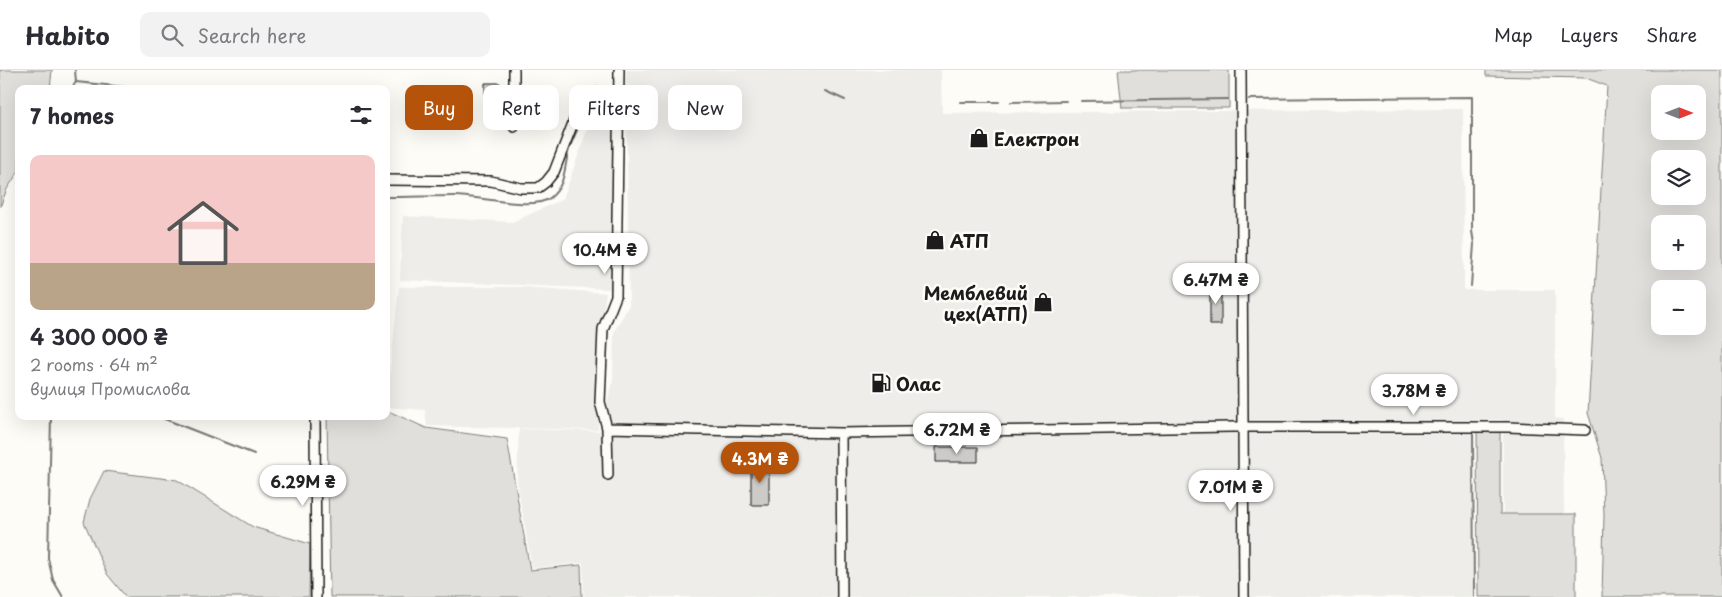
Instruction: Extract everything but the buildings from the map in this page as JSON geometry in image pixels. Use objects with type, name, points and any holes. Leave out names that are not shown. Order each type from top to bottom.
[{"type":"street","points":[[514,70],[514,85]]},
{"type":"street","points":[[619,70],[620,85]]},
{"type":"street","points":[[1241,70],[1244,597]]},
{"type":"street","points":[[390,180],[491,181],[521,188],[538,188],[554,172],[570,130]]},
{"type":"street","points":[[608,476],[607,428],[600,402],[603,329],[616,296],[619,130]]},
{"type":"street","points":[[315,420],[316,597]]},
{"type":"street","points":[[607,428],[840,433],[1119,430],[1148,427],[1508,427],[1585,430]]},
{"type":"street","points":[[840,433],[842,597]]},
{"type":"shaded area","points":[[0,70],[52,70],[50,85],[15,85],[15,177],[7,189],[0,207]]},
{"type":"shaded area","points":[[626,70],[941,70],[942,113],[1463,109],[1464,290],[1555,290],[1555,418],[1563,419],[1564,514],[1503,514],[1503,420],[1472,420],[1473,597],[584,597],[583,563],[532,568],[517,481],[519,429],[599,431],[613,380],[614,332],[629,305],[627,130],[658,130],[658,85],[626,85]]},
{"type":"shaded area","points":[[1118,70],[1229,70],[1229,108],[1122,108]]},
{"type":"shaded area","points":[[1486,70],[1722,70],[1722,597],[1602,597],[1604,515],[1602,458],[1588,413],[1607,86],[1586,78],[1486,76]]},
{"type":"shaded area","points":[[587,130],[614,130],[611,289],[400,280],[403,216],[513,222],[563,199]]},
{"type":"shaded area","points":[[399,287],[524,287],[606,293],[599,334],[598,430],[427,426],[425,410],[390,407],[390,370]]},
{"type":"shaded area","points":[[390,412],[426,428],[507,439],[530,570],[581,565],[582,597],[330,597],[327,420],[390,420]]},
{"type":"shaded area","points":[[1477,422],[1500,422],[1500,514],[1576,514],[1576,597],[1478,597]]},
{"type":"shaded area","points":[[104,471],[177,480],[253,527],[310,544],[309,597],[126,597],[107,574],[84,522],[90,499]]},
{"type":"waterway","points":[[74,85],[76,82],[75,70]]},
{"type":"waterway","points":[[76,82],[106,85]]},
{"type":"waterway","points":[[825,91],[845,100]]},
{"type":"waterway","points":[[1249,99],[1472,97],[1472,231],[1474,244],[1471,286]]},
{"type":"waterway","points":[[1081,101],[1228,99]]},
{"type":"waterway","points":[[1011,102],[1066,101]]},
{"type":"waterway","points":[[961,102],[999,102]]},
{"type":"waterway","points":[[390,197],[455,196],[518,203],[542,202],[550,198],[559,188],[565,172],[569,149],[577,130]]},
{"type":"waterway","points":[[51,420],[48,558],[53,580],[63,597]]},
{"type":"waterway","points":[[167,420],[254,454]]},
{"type":"waterway","points":[[1473,430],[1474,597]]},
{"type":"place","name":"Електрон","points":[[979,138]]},
{"type":"place","name":"АТП","points":[[935,240]]},
{"type":"place","name":"Мемблевий цех(АТП)","points":[[1043,302]]},
{"type":"place","name":"Олас","points":[[881,383]]}]
